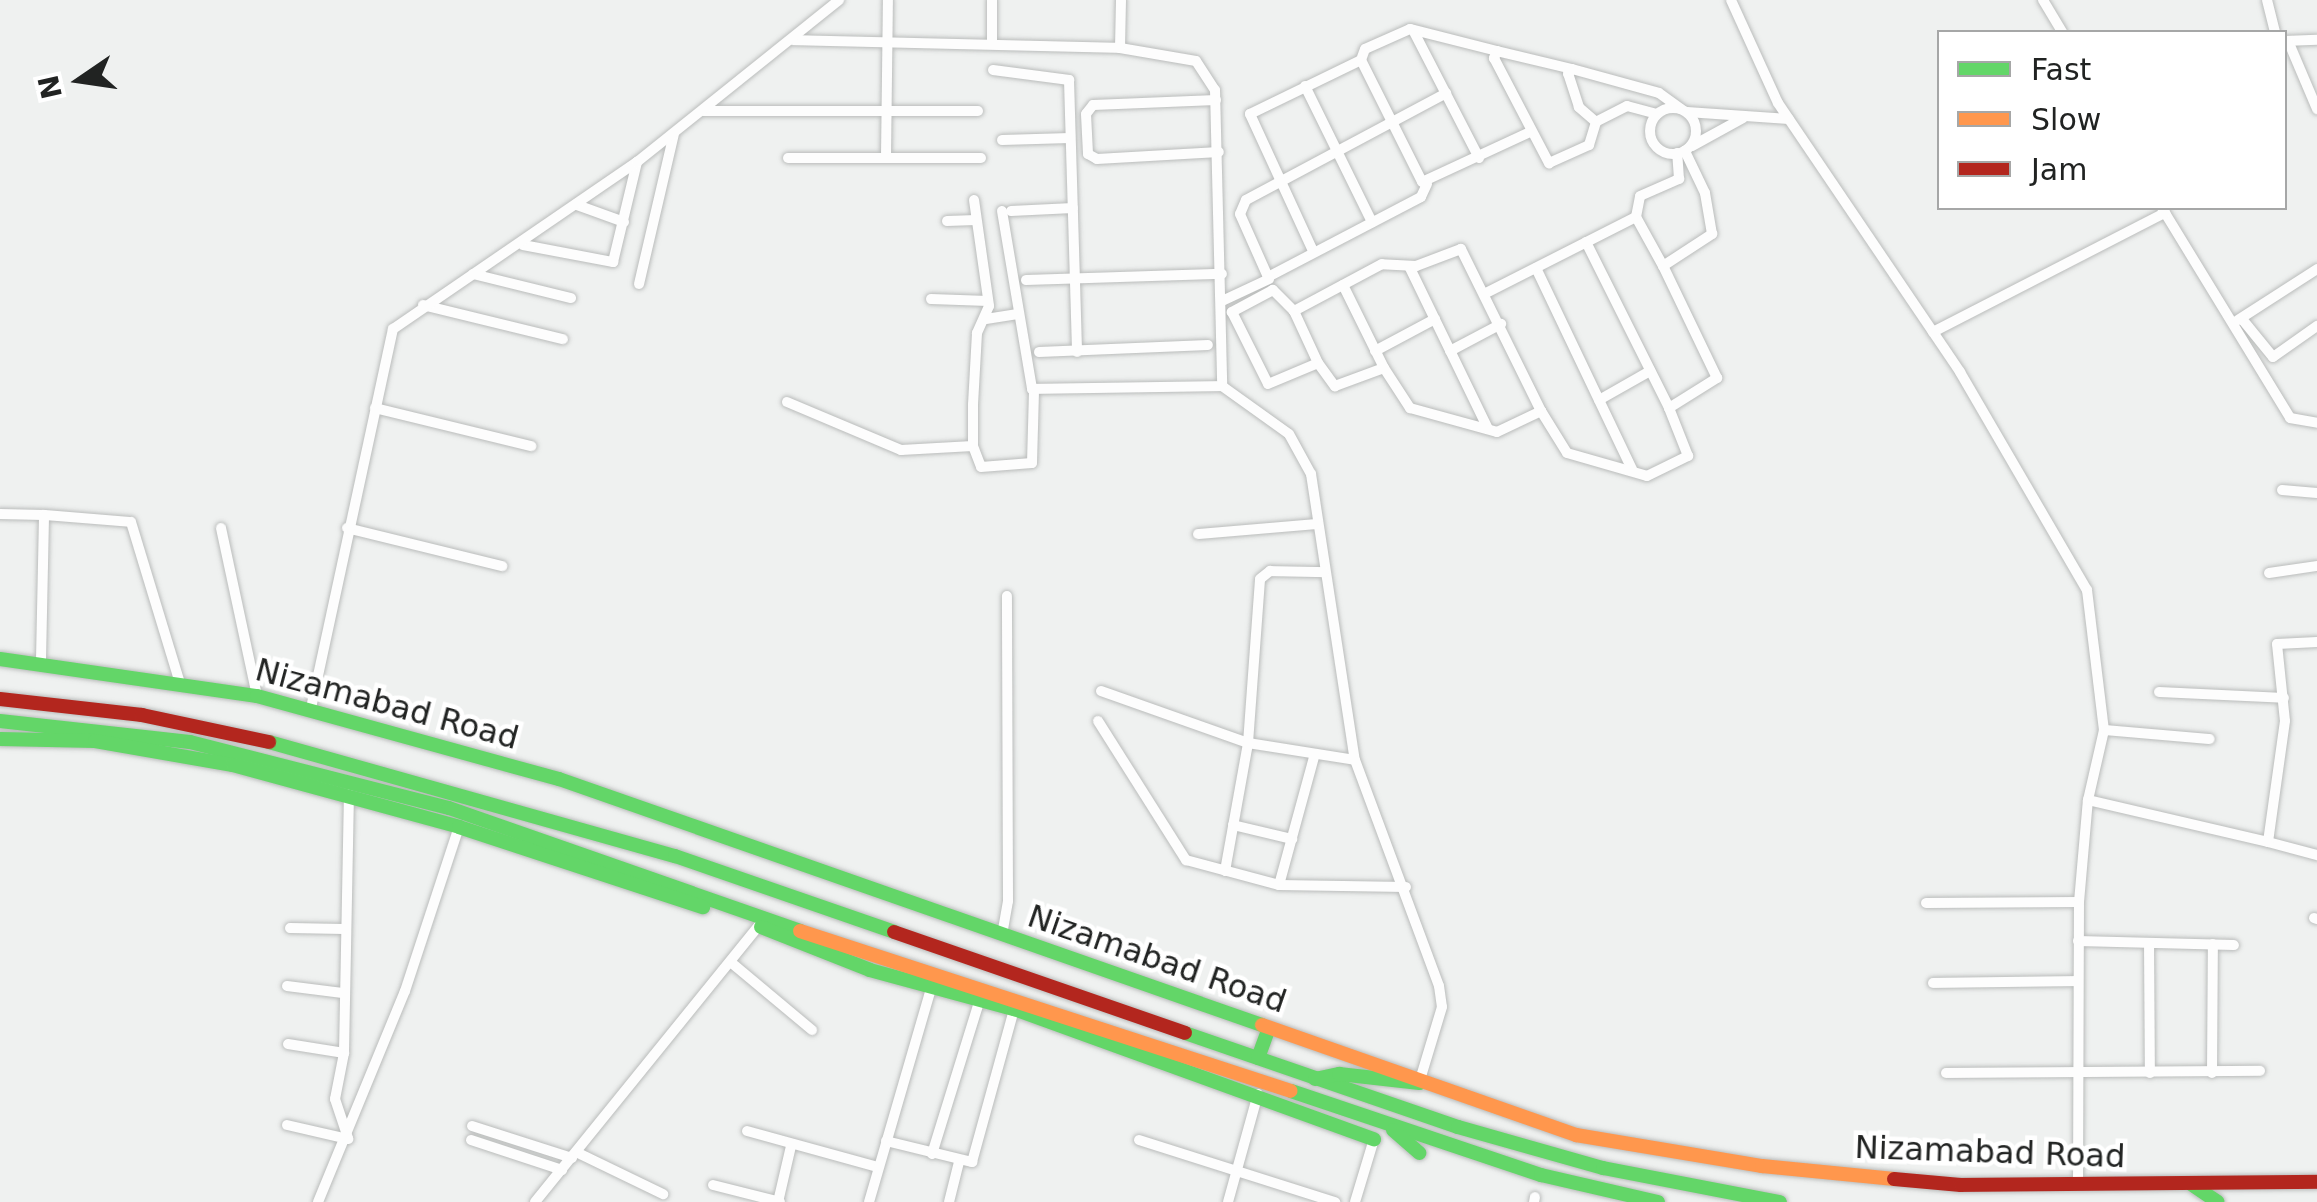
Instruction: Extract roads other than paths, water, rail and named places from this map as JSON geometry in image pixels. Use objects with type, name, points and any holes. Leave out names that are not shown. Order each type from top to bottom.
[{"type":"main road","name":"Nizamabad Road","points":[[0,658],[41,660],[179,680],[257,696],[312,708],[559,779],[1576,1135],[1690,1156],[1961,1186],[2317,1182]]},
{"type":"main road","name":"Nizamabad Road","points":[[0,699],[142,716],[288,744],[675,856],[1315,1078],[1603,1168],[1780,1202]]},
{"type":"main road","points":[[0,721],[235,759],[1264,1079],[1388,1125],[1541,1174],[1658,1202]]},
{"type":"main road","points":[[0,739],[95,740],[283,763],[449,808],[931,990],[1014,1009],[1374,1139]]},
{"type":"main road","points":[[283,763],[288,744]]},
{"type":"main road","points":[[1258,1058],[1269,1028]]},
{"type":"main road","points":[[1315,1078],[1340,1074],[1419,1083]]},
{"type":"main road","points":[[1388,1125],[1418,1154]]},
{"type":"main road","points":[[2190,1184],[2218,1202]]},
{"type":"street","points":[[312,708],[392,329],[423,305],[523,245],[637,162],[839,0]]},
{"type":"street","points":[[886,157],[888,0]]},
{"type":"street","points":[[992,0],[992,40]]},
{"type":"street","points":[[1120,48],[1121,0]]},
{"type":"street","points":[[1730,0],[1789,119],[1932,332],[2087,590],[2104,730],[2088,800],[2079,902],[2075,1072],[2078,1185]]},
{"type":"street","points":[[2043,0],[2061,30]]},
{"type":"street","points":[[2267,0],[2274,30]]},
{"type":"street","points":[[1414,30],[1479,158]]},
{"type":"street","points":[[1314,251],[1250,114],[1360,60],[1364,50],[1414,30],[1660,93],[1684,111],[1696,132],[1684,150],[1679,179],[1640,196],[1636,217],[1717,378],[1669,408]]},
{"type":"street","points":[[792,40],[992,40],[1120,48],[1196,62],[1210,76],[1216,100],[1227,255],[1222,274],[1222,386]]},
{"type":"street","points":[[2317,40],[2287,42],[2317,108]]},
{"type":"street","points":[[1497,51],[1494,60],[1544,160],[1554,163],[1589,145],[1596,122],[1626,106],[1657,114],[1716,110],[1744,118],[1789,119]]},
{"type":"street","points":[[1360,60],[1427,184]]},
{"type":"street","points":[[1572,69],[1568,77],[1580,107],[1596,122]]},
{"type":"street","points":[[993,70],[1067,77],[1077,352]]},
{"type":"street","points":[[1305,86],[1372,222]]},
{"type":"street","points":[[1384,368],[1334,386],[1294,311],[1273,290],[1240,214],[1246,200],[1446,93]]},
{"type":"street","points":[[1216,100],[1093,105],[1086,114],[1088,154],[1097,159],[1219,152]]},
{"type":"street","points":[[702,111],[978,111]]},
{"type":"street","points":[[1657,114],[1652,140],[1662,152],[1684,150],[1744,118]]},
{"type":"street","points":[[638,284],[674,132]]},
{"type":"street","points":[[1222,301],[1421,198],[1427,184],[1530,132]]},
{"type":"street","points":[[1002,140],[1070,138]]},
{"type":"street","points":[[1663,266],[1712,234],[1705,193],[1684,150]]},
{"type":"street","points":[[788,158],[980,158]]},
{"type":"street","points":[[523,245],[608,263],[618,257],[637,162]]},
{"type":"street","points":[[974,200],[988,301],[986,319],[978,332],[973,446],[986,468],[1032,462],[1034,390]]},
{"type":"street","points":[[577,206],[624,222]]},
{"type":"street","points":[[1073,208],[1006,211],[1026,382],[1034,390],[1222,386],[1299,446],[1311,474],[1355,760],[1406,888],[1442,1007],[1419,1083]]},
{"type":"street","points":[[1932,332],[2164,210],[2238,321],[2290,418],[2317,422]]},
{"type":"street","points":[[1486,292],[1636,217]]},
{"type":"street","points":[[947,221],[976,220]]},
{"type":"street","points":[[1294,311],[1382,264],[1409,266],[1462,249],[1561,450],[1647,476],[1688,456],[1669,408],[1586,242]]},
{"type":"street","points":[[1409,266],[1488,430]]},
{"type":"street","points":[[1536,268],[1632,470]]},
{"type":"street","points":[[2238,321],[2317,269]]},
{"type":"street","points":[[472,274],[571,298]]},
{"type":"street","points":[[1026,280],[1222,274]]},
{"type":"street","points":[[1343,285],[1384,368],[1410,408],[1504,432],[1541,411]]},
{"type":"street","points":[[1273,290],[1232,312],[1262,380],[1275,383],[1318,362]]},
{"type":"street","points":[[931,298],[988,301]]},
{"type":"street","points":[[423,305],[563,339]]},
{"type":"street","points":[[986,319],[1018,314]]},
{"type":"street","points":[[1375,350],[1435,319]]},
{"type":"street","points":[[2238,321],[2273,357],[2317,326]]},
{"type":"street","points":[[1450,351],[1501,324]]},
{"type":"street","points":[[1039,352],[1208,345]]},
{"type":"street","points":[[1599,400],[1650,371]]},
{"type":"street","points":[[787,402],[901,450],[973,446]]},
{"type":"street","points":[[375,408],[531,446]]},
{"type":"street","points":[[2282,490],[2317,493]]},
{"type":"street","points":[[0,514],[131,522],[179,680]]},
{"type":"street","points":[[41,660],[44,515]]},
{"type":"street","points":[[1198,534],[1318,524]]},
{"type":"street","points":[[222,528],[257,696]]},
{"type":"street","points":[[347,528],[502,566]]},
{"type":"street","points":[[2269,573],[2317,566]]},
{"type":"street","points":[[1225,871],[1248,742],[1260,578],[1270,572],[1324,572]]},
{"type":"street","points":[[1002,935],[1008,902],[1007,596]]},
{"type":"street","points":[[2268,842],[2284,698],[2278,644],[2317,642]]},
{"type":"street","points":[[1101,690],[1248,742],[1314,757],[1355,760]]},
{"type":"street","points":[[2159,692],[2284,698]]},
{"type":"street","points":[[1098,721],[1186,860],[1279,886],[1406,888]]},
{"type":"street","points":[[2104,730],[2210,739]]},
{"type":"street","points":[[1279,886],[1314,757]]},
{"type":"street","points":[[348,1140],[336,1099],[344,1052],[350,794]]},
{"type":"street","points":[[2088,800],[2317,854]]},
{"type":"street","points":[[1233,824],[1292,839]]},
{"type":"street","points":[[318,1202],[348,1140],[459,827]]},
{"type":"street","points":[[1926,903],[2079,902]]},
{"type":"street","points":[[536,1202],[734,964],[762,923]]},
{"type":"street","points":[[290,928],[344,929]]},
{"type":"street","points":[[2078,941],[2234,946]]},
{"type":"street","points":[[2149,943],[2150,1073]]},
{"type":"street","points":[[2212,1074],[2213,944]]},
{"type":"street","points":[[734,964],[812,1030]]},
{"type":"street","points":[[1934,983],[2076,981]]},
{"type":"street","points":[[287,986],[343,994]]},
{"type":"street","points":[[869,1202],[931,990]]},
{"type":"street","points":[[932,1154],[980,999]]},
{"type":"street","points":[[886,1141],[959,1162],[974,1159],[1014,1009]]},
{"type":"street","points":[[288,1044],[344,1052]]},
{"type":"street","points":[[1946,1073],[2260,1072]]},
{"type":"street","points":[[1228,1202],[1264,1079]]},
{"type":"street","points":[[287,1126],[348,1140]]},
{"type":"street","points":[[472,1126],[574,1155],[664,1194]]},
{"type":"street","points":[[746,1131],[878,1167]]},
{"type":"street","points":[[1356,1202],[1374,1139]]},
{"type":"street","points":[[472,1140],[562,1170]]},
{"type":"street","points":[[1139,1140],[1335,1202]]},
{"type":"street","points":[[714,1185],[779,1202],[791,1146]]},
{"type":"street","points":[[949,1202],[959,1162]]}]
